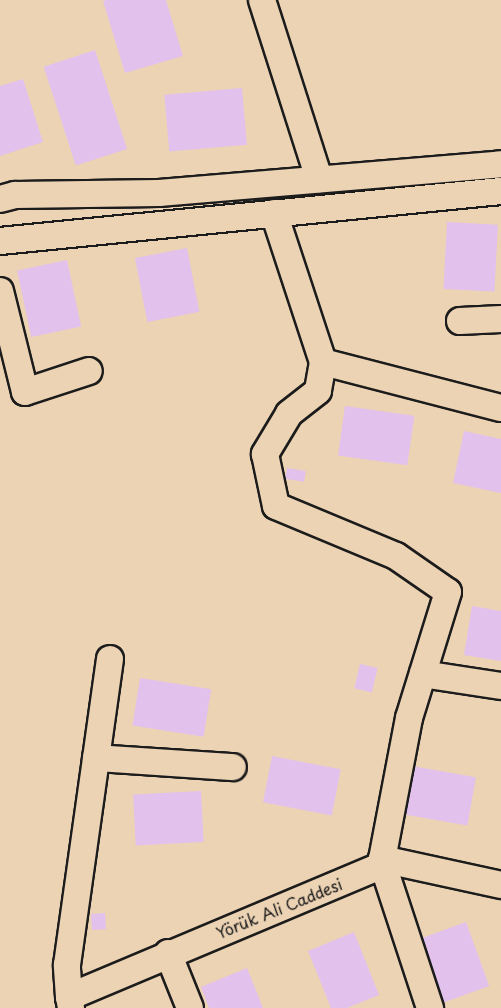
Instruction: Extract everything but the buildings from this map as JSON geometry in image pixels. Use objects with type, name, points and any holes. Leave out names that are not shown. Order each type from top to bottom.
[{"type":"street","points":[[262,0],[320,179]]},
{"type":"street","points":[[0,199],[15,195],[159,193],[501,164]]},
{"type":"street","points":[[0,241],[501,191]]},
{"type":"street","points":[[274,213],[323,362],[318,391],[289,414],[265,454],[276,506],[396,556],[448,592],[409,718],[383,862],[430,1008]]},
{"type":"street","points":[[0,291],[7,347],[25,392],[89,371]]},
{"type":"street","points":[[460,321],[501,319]]},
{"type":"street","points":[[323,362],[501,408]]},
{"type":"street","points":[[70,1002],[67,965],[110,659]]},
{"type":"street","points":[[423,674],[501,686]]},
{"type":"street","points":[[96,758],[233,767]]},
{"type":"street","points":[[383,862],[501,885]]},
{"type":"street","name":"Yörük Ali Caddesi","points":[[70,1002],[168,953],[383,862]]},
{"type":"street","points":[[168,953],[190,1008]]}]
